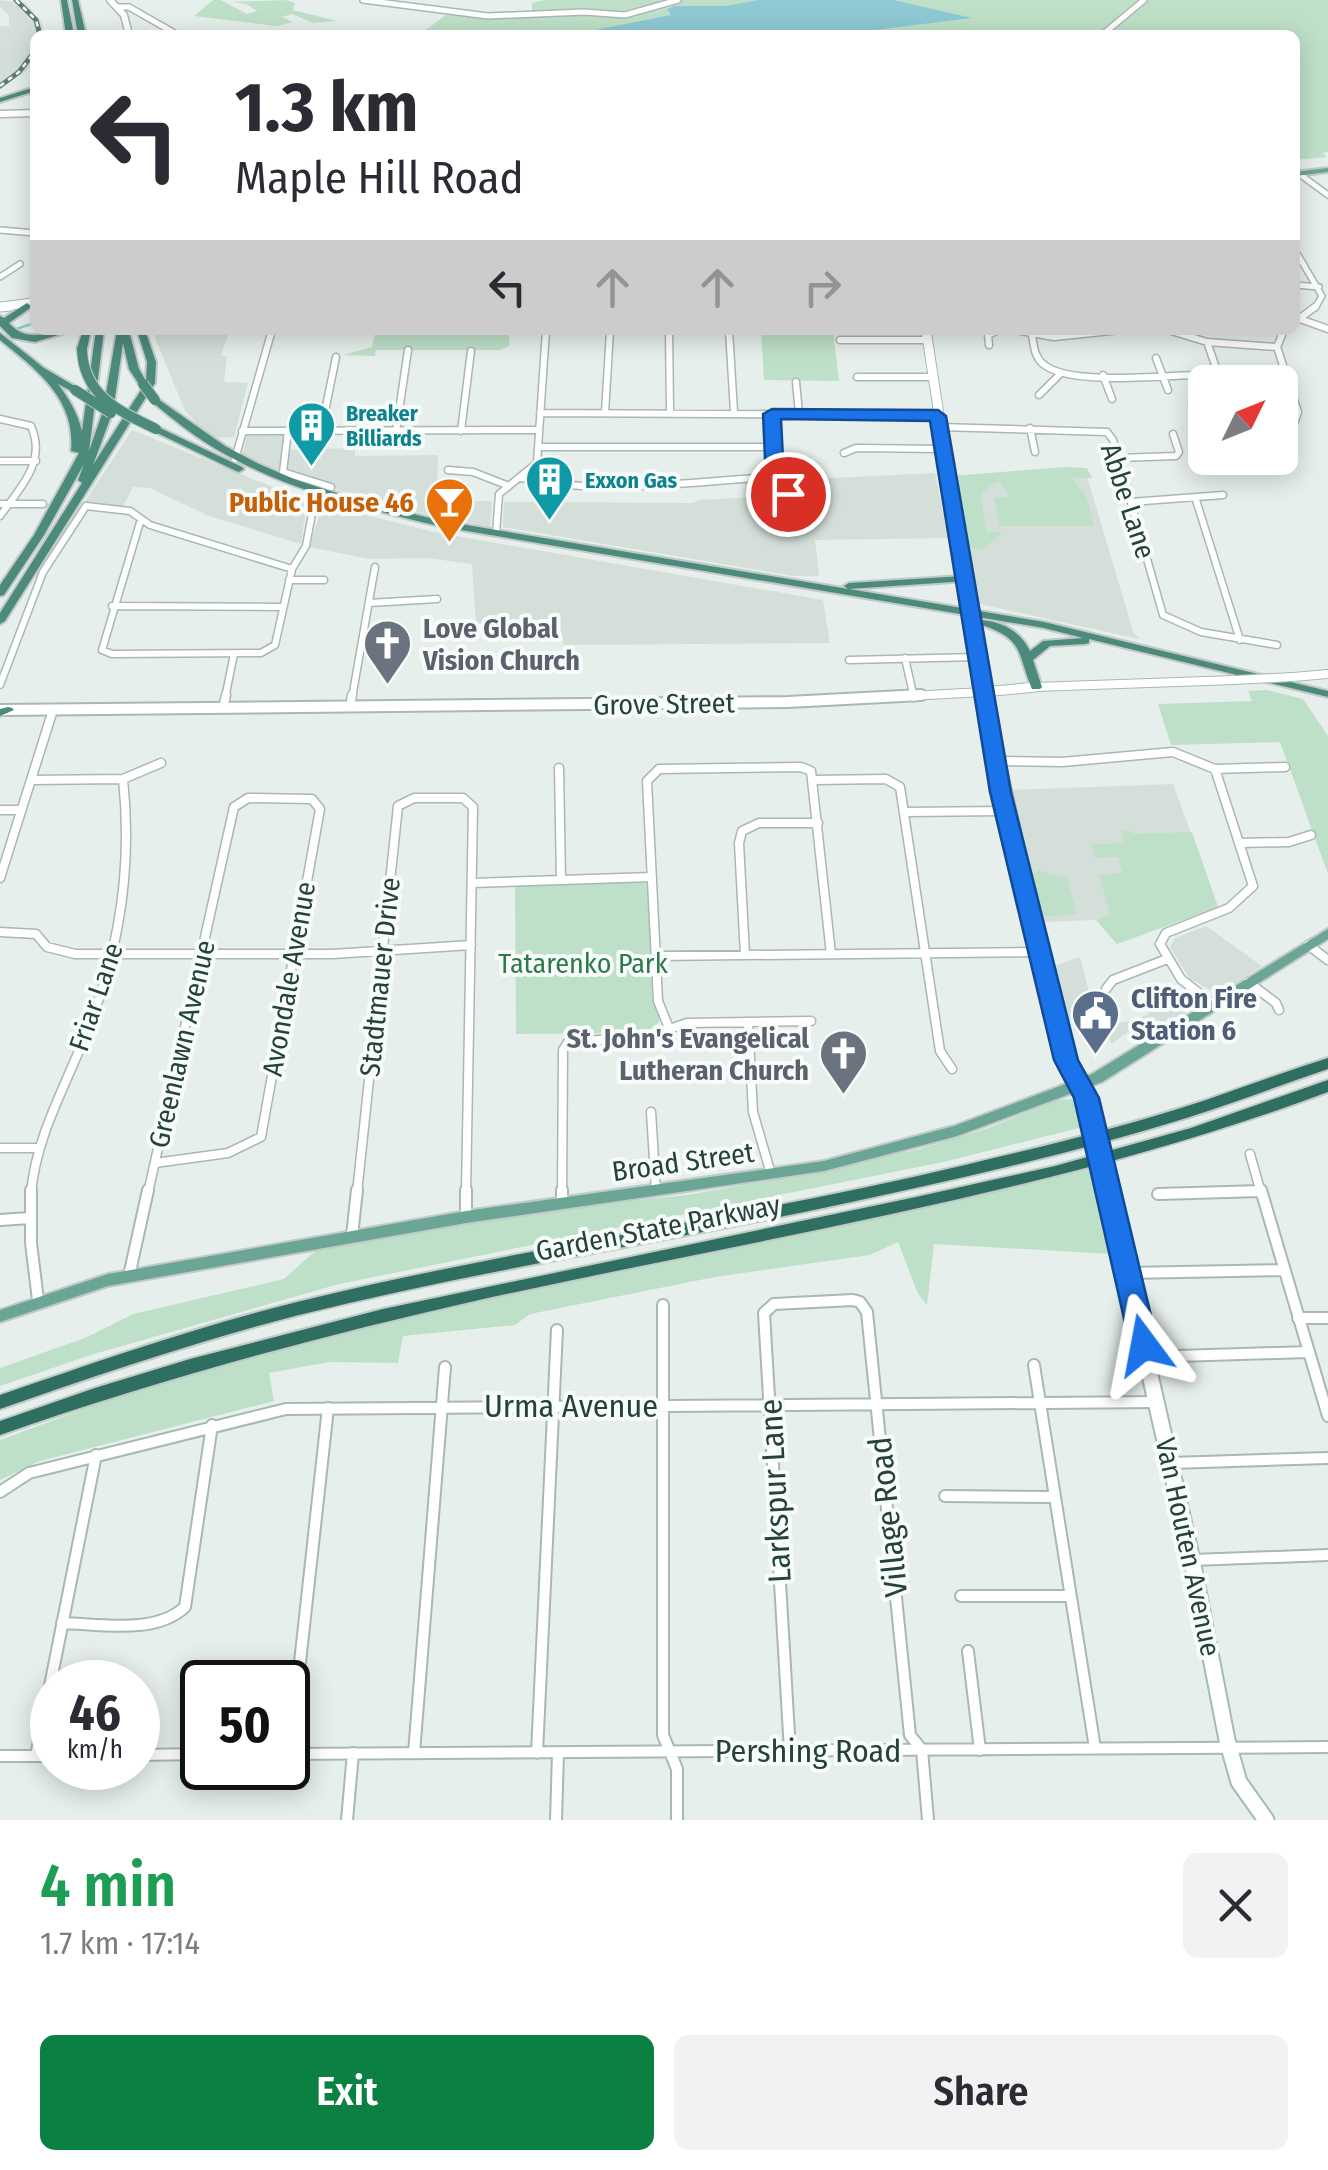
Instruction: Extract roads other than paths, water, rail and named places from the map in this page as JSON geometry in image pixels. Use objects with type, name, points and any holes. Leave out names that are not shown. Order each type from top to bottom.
[{"type":"highway","points":[[56,0],[68,14]]},
{"type":"highway","points":[[64,0],[70,30]]},
{"type":"highway","points":[[75,0],[81,30]]},
{"type":"highway","points":[[0,107],[30,92]]},
{"type":"highway","points":[[0,107],[16,98],[30,98]]},
{"type":"highway","points":[[30,305],[1,321],[14,336],[35,340],[54,335]]},
{"type":"highway","points":[[86,335],[82,349],[83,372],[98,394],[153,430]]},
{"type":"highway","points":[[0,592],[83,457],[99,335]]},
{"type":"highway","points":[[76,496],[108,410],[123,335]]},
{"type":"highway","points":[[125,335],[134,369],[155,400],[234,459],[372,507],[496,533],[934,605],[1114,640],[1328,697]]},
{"type":"highway","points":[[0,621],[150,384],[154,371],[143,335]]},
{"type":"highway","points":[[0,336],[75,390],[153,430],[316,498],[466,534],[1094,641],[1328,697]]},
{"type":"highway","points":[[38,367],[78,427],[78,442],[59,492],[60,500]]},
{"type":"highway","points":[[934,605],[910,598],[906,589],[912,584],[943,579]]},
{"type":"highway","points":[[816,585],[963,580]]},
{"type":"highway","points":[[974,623],[1014,633],[1029,658],[1036,687]]},
{"type":"highway","points":[[1029,658],[1047,642],[1094,641]]},
{"type":"highway","name":"Garden State Parkway","points":[[0,1402],[202,1335],[336,1299],[1030,1156],[1194,1110],[1328,1063]]},
{"type":"highway","name":"Garden State Parkway","points":[[0,1428],[152,1376],[274,1340],[449,1299],[1053,1174],[1233,1122],[1328,1086]]},
{"type":"main road","points":[[1300,174],[1328,170]]},
{"type":"main road","points":[[0,309],[30,304]]},
{"type":"main road","name":"Van Houten Avenue","points":[[927,335],[963,580],[974,623],[1005,811],[1066,1060],[1090,1112],[1171,1463],[1229,1747],[1239,1782],[1266,1820]]},
{"type":"main road","name":"Grove Street","points":[[983,692],[1036,687]]},
{"type":"main road","name":"Broad Street","points":[[0,1316],[38,1300],[129,1276],[466,1216],[656,1192],[836,1163],[957,1131],[1080,1086],[1328,933]]},
{"type":"street","points":[[110,0],[118,7],[129,30]]},
{"type":"street","points":[[363,0],[448,14],[502,16],[584,12],[624,15],[678,0]]},
{"type":"street","points":[[1108,30],[1144,0]]},
{"type":"street","points":[[118,7],[130,7],[169,30]]},
{"type":"street","points":[[0,107],[12,114],[30,113]]},
{"type":"street","points":[[1300,176],[1328,194]]},
{"type":"street","points":[[0,230],[30,233]]},
{"type":"street","points":[[1300,258],[1322,296],[1319,304],[1300,318]]},
{"type":"street","points":[[0,277],[20,264]]},
{"type":"street","points":[[1300,286],[1319,288]]},
{"type":"street","points":[[1300,321],[1328,328]]},
{"type":"street","points":[[234,459],[271,335]]},
{"type":"street","points":[[496,533],[498,494],[535,466],[546,335]]},
{"type":"street","points":[[605,413],[610,335]]},
{"type":"street","points":[[668,335],[670,412]]},
{"type":"street","points":[[730,335],[734,412]]},
{"type":"street","points":[[888,335],[889,340]]},
{"type":"street","points":[[840,340],[927,335]]},
{"type":"street","points":[[988,335],[989,345]]},
{"type":"street","points":[[1092,335],[1032,335],[1036,356],[1062,373],[1188,374]]},
{"type":"street","points":[[1184,335],[1207,342],[1277,347]]},
{"type":"street","points":[[1282,335],[1277,347],[1283,365]]},
{"type":"street","points":[[1207,342],[1215,365]]},
{"type":"street","points":[[396,431],[408,350]]},
{"type":"street","points":[[461,431],[471,351]]},
{"type":"street","points":[[321,431],[336,357]]},
{"type":"street","points":[[1156,358],[1168,390]]},
{"type":"street","points":[[1040,395],[1062,373]]},
{"type":"street","points":[[1103,375],[1112,400]]},
{"type":"street","points":[[857,377],[931,377]]},
{"type":"street","points":[[796,382],[799,414]]},
{"type":"street","points":[[540,414],[938,416]]},
{"type":"street","points":[[772,414],[776,483],[788,494]]},
{"type":"street","points":[[0,419],[16,420],[34,429],[39,443],[36,460],[4,504],[0,516]]},
{"type":"street","name":"Abbe Lane","points":[[940,427],[1102,430],[1111,434],[1163,616],[1172,622],[1240,640],[1277,645]]},
{"type":"street","points":[[1030,428],[1034,452]]},
{"type":"street","points":[[242,432],[539,430]]},
{"type":"street","points":[[288,432],[283,472],[331,487]]},
{"type":"street","points":[[1118,458],[1176,456],[1180,452],[1173,434]]},
{"type":"street","points":[[538,447],[773,446]]},
{"type":"street","points":[[844,453],[856,448],[943,448]]},
{"type":"street","points":[[0,461],[36,460]]},
{"type":"street","points":[[448,470],[473,472],[509,486]]},
{"type":"street","points":[[521,478],[544,483],[620,484],[775,477]]},
{"type":"street","points":[[1131,502],[1223,495]]},
{"type":"street","points":[[141,519],[100,648],[108,653],[266,653],[276,639],[292,569],[306,546],[316,498]]},
{"type":"street","points":[[1196,500],[1240,640]]},
{"type":"street","points":[[4,504],[43,504]]},
{"type":"street","points":[[0,685],[42,572],[86,506],[126,510],[141,519],[292,569]]},
{"type":"street","points":[[350,707],[375,566]]},
{"type":"street","points":[[289,580],[324,580]]},
{"type":"street","points":[[368,602],[437,599]]},
{"type":"street","points":[[112,606],[283,607]]},
{"type":"street","points":[[222,708],[234,654]]},
{"type":"street","points":[[905,658],[914,698]]},
{"type":"street","points":[[849,660],[977,658]]},
{"type":"street","name":"Grove Street","points":[[1036,687],[1328,674]]},
{"type":"street","name":"Grove Street","points":[[3,711],[914,698],[983,692]]},
{"type":"street","points":[[0,878],[53,710]]},
{"type":"street","points":[[994,761],[1062,762],[1106,755],[1173,752],[1215,769],[1285,767]]},
{"type":"street","points":[[31,780],[123,780],[161,763]]},
{"type":"street","points":[[669,1028],[658,1002],[647,781],[654,772],[801,767],[810,770],[831,954]]},
{"type":"street","points":[[559,768],[561,880]]},
{"type":"street","points":[[1214,1004],[1181,979],[1160,944],[1163,936],[1229,908],[1253,886],[1215,769]]},
{"type":"street","name":"Friar Lane","points":[[38,1300],[30,1218],[39,1148],[54,1102],[84,1041],[114,954],[129,855],[130,824],[123,780]]},
{"type":"street","points":[[814,780],[894,780],[900,787],[940,1051],[952,1069]]},
{"type":"street","name":"Avondale Avenue","points":[[155,1164],[242,1150],[260,1141],[320,805],[309,798],[254,798],[236,804],[233,812]]},
{"type":"street","name":"Stadtmauer Drive","points":[[352,1236],[398,806],[414,798],[463,798],[472,804],[472,883]]},
{"type":"street","points":[[0,810],[21,810]]},
{"type":"street","points":[[905,812],[1005,811]]},
{"type":"street","name":"Greenlawn Avenue","points":[[129,1276],[233,812]]},
{"type":"street","points":[[745,955],[739,843],[742,831],[758,823],[818,823]]},
{"type":"street","points":[[1240,843],[1289,842],[1311,835]]},
{"type":"street","points":[[466,1216],[472,883],[652,877]]},
{"type":"street","points":[[0,932],[36,934],[47,948],[62,953],[294,954],[471,945]]},
{"type":"street","points":[[1308,945],[1328,960]]},
{"type":"street","points":[[656,956],[1039,952]]},
{"type":"street","points":[[1106,989],[1113,980],[1167,959]]},
{"type":"street","points":[[1248,982],[1280,1010]]},
{"type":"street","points":[[562,1204],[564,1059],[565,1046],[572,1040],[646,1037],[687,1023],[812,1020]]},
{"type":"street","points":[[748,1022],[753,1112],[771,1174]]},
{"type":"street","points":[[651,1112],[656,1126],[652,1169],[656,1192]]},
{"type":"street","points":[[0,1148],[39,1148]]},
{"type":"street","points":[[1250,1154],[1328,1416]]},
{"type":"street","points":[[1158,1194],[1261,1191]]},
{"type":"street","points":[[0,1220],[30,1218]]},
{"type":"street","points":[[1128,1274],[1284,1270]]},
{"type":"street","name":"Village Road","points":[[842,1301],[860,1302],[868,1312],[910,1735],[922,1750],[928,1820]]},
{"type":"street","name":"Larkspur Lane","points":[[790,1751],[765,1310],[774,1304],[842,1301]]},
{"type":"street","points":[[663,1305],[663,1735],[677,1769],[677,1820]]},
{"type":"street","points":[[1298,1318],[1328,1318]]},
{"type":"street","points":[[538,1753],[557,1330]]},
{"type":"street","points":[[1147,1358],[1308,1352]]},
{"type":"street","points":[[1034,1365],[1095,1748]]},
{"type":"street","points":[[414,1753],[445,1366]]},
{"type":"street","name":"Urma Avenue","points":[[0,1492],[19,1476],[266,1411],[1157,1402]]},
{"type":"street","points":[[300,1660],[328,1408]]},
{"type":"street","points":[[62,1623],[163,1622],[180,1614],[212,1425]]},
{"type":"street","points":[[55,1660],[96,1456]]},
{"type":"street","points":[[1171,1463],[1328,1458]]},
{"type":"street","points":[[945,1496],[1054,1496]]},
{"type":"street","points":[[1192,1560],[1328,1555]]},
{"type":"street","points":[[961,1596],[1070,1596]]},
{"type":"street","points":[[968,1651],[980,1750]]},
{"type":"street","name":"Pershing Road","points":[[310,1754],[1328,1747]]},
{"type":"street","points":[[556,1820],[558,1753]]},
{"type":"street","points":[[347,1820],[353,1754]]},
{"type":"street","points":[[0,1756],[30,1756]]},
{"type":"water","points":[[759,0],[893,0],[972,18],[874,30],[595,30],[671,15],[667,9],[674,6],[726,6]]},
{"type":"waterway","points":[[16,329],[30,325]]},
{"type":"railway","points":[[16,0],[36,20],[39,30]]},
{"type":"railway","points":[[0,86],[30,58]]},
{"type":"place","name":"Breaker Billiards","points":[[311,468]]},
{"type":"place","name":"Exxon Gas","points":[[550,522]]},
{"type":"place","name":"Public House 46","points":[[449,544]]},
{"type":"place","name":"Love Global Vision Church","points":[[388,686]]},
{"type":"place","name":"Clifton Fire Station 6","points":[[1096,1056]]},
{"type":"place","name":"St. John's Evangelical Lutheran Church","points":[[844,1096]]},
{"type":"park label","name":"Tatarenko Park","points":[[583,963]]}]
